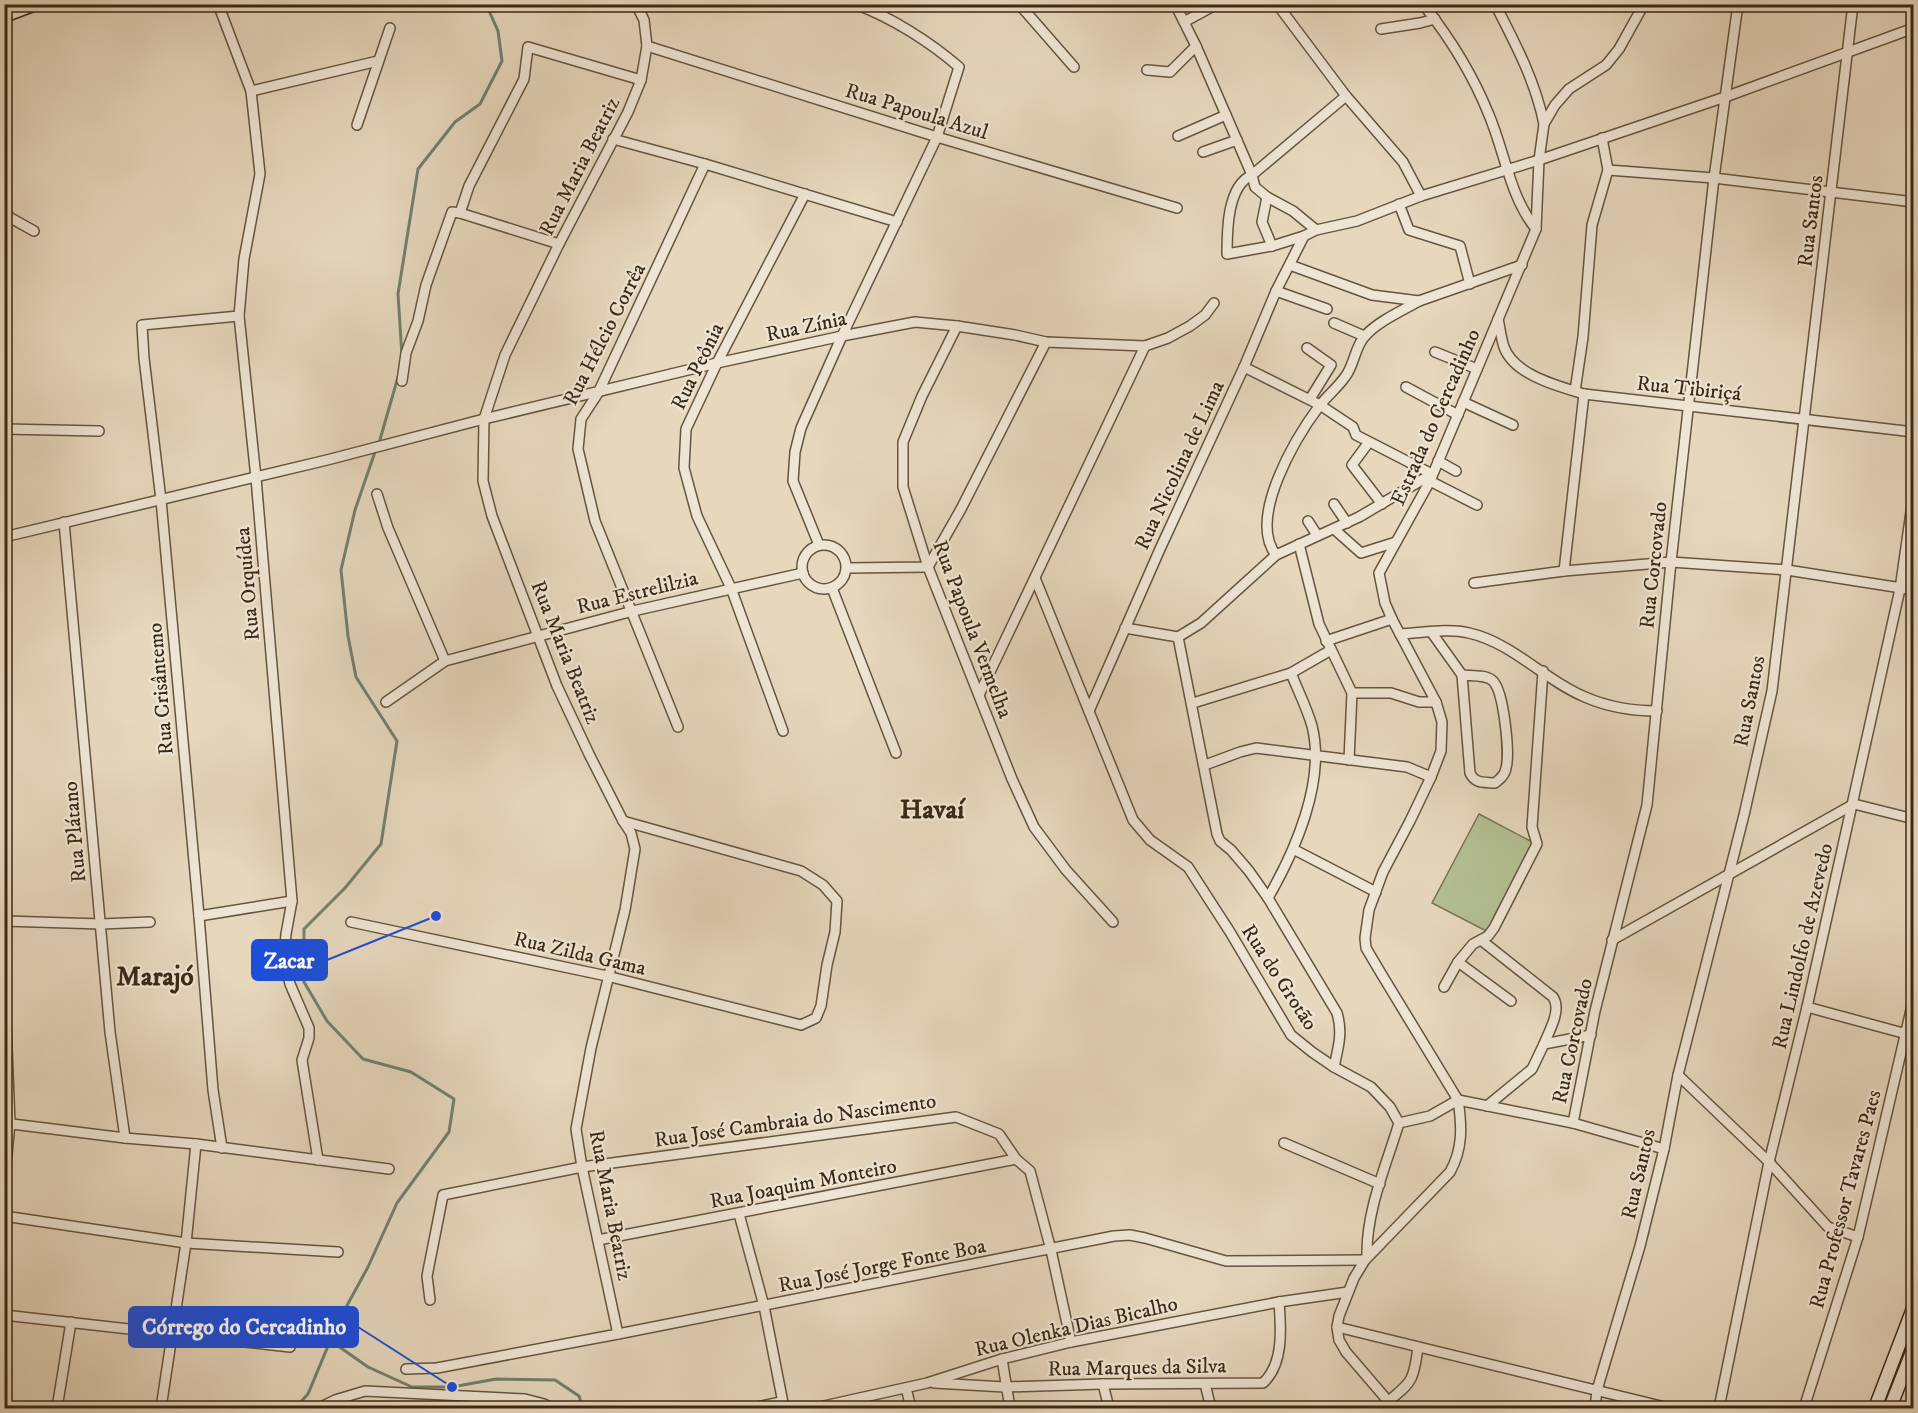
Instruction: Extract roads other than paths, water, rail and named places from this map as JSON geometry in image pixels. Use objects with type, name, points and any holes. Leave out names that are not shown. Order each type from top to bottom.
[{"type":"main road","points":[[4,16],[36,4]]},
{"type":"main road","points":[[1875,1408],[1914,1306]]},
{"type":"main road","points":[[1890,1408],[1914,1347]]},
{"type":"street","name":"Rua Orquídea","points":[[218,4],[250,91],[260,174],[244,259],[239,316],[256,478],[292,901],[285,934],[284,958],[290,984],[309,1028],[309,1038],[302,1060],[318,1161]]},
{"type":"street","name":"Rua Maria Beatriz","points":[[618,1334],[576,1129],[591,1048],[625,910],[635,849],[631,833],[557,686],[492,516],[483,481],[484,419],[505,355],[559,244],[628,112],[640,80],[647,46],[644,20],[636,4]]},
{"type":"street","points":[[819,545],[793,481],[795,452],[801,428],[842,336],[938,137],[959,67],[938,49],[870,10],[855,4]]},
{"type":"street","points":[[1019,4],[1074,67]]},
{"type":"street","points":[[1168,4],[1181,18]]},
{"type":"street","points":[[1175,4],[1237,140],[1255,188],[1293,211],[1316,231]]},
{"type":"street","points":[[1181,18],[1217,4]]},
{"type":"street","points":[[1277,4],[1346,96],[1402,162],[1421,196]]},
{"type":"street","points":[[1423,4],[1467,68],[1489,115],[1525,216],[1536,229]]},
{"type":"street","points":[[1495,4],[1526,64],[1544,124]]},
{"type":"street","name":"Estrada do Cercadinho","points":[[1337,1328],[1348,1292],[1366,1258],[1450,1172],[1458,1158],[1461,1136],[1458,1100],[1366,948],[1369,910],[1383,872],[1431,777],[1441,751],[1442,722],[1436,702],[1392,619],[1385,603],[1379,573],[1431,478],[1536,229],[1539,160],[1544,124],[1555,105],[1569,89],[1606,65],[1619,49],[1644,4]]},
{"type":"street","name":"Rua Corcovado","points":[[1573,1123],[1612,940],[1647,805],[1688,406],[1714,178],[1738,4]]},
{"type":"street","name":"Rua Santos","points":[[1595,1408],[1597,1390],[1640,1246],[1664,1149],[1678,1075],[1772,691],[1853,4]]},
{"type":"street","points":[[1381,29],[1435,19]]},
{"type":"street","points":[[357,126],[390,28]]},
{"type":"street","points":[[1346,96],[1245,179],[1234,199],[1228,218],[1227,254],[1272,246],[1316,231],[1357,221],[1421,196],[1539,160],[1725,97],[1914,28]]},
{"type":"street","name":"Rua Papoula Azul","points":[[647,46],[938,137],[1177,208]]},
{"type":"street","points":[[1147,70],[1170,72],[1196,46]]},
{"type":"street","points":[[460,213],[469,186],[524,79],[528,48],[640,80]]},
{"type":"street","points":[[250,91],[378,61]]},
{"type":"street","points":[[1178,136],[1226,115]]},
{"type":"street","points":[[1564,571],[1592,225],[1608,170],[1602,138]]},
{"type":"street","points":[[613,139],[705,164],[897,222]]},
{"type":"street","points":[[1203,152],[1237,140]]},
{"type":"street","name":"Rua Hélcio Corrêa","points":[[678,728],[595,521],[578,449],[581,419],[598,393],[705,164]]},
{"type":"street","points":[[1608,170],[1714,178],[1914,202]]},
{"type":"street","name":"Rua Peônia","points":[[783,731],[731,588],[697,516],[684,468],[686,429],[717,363],[805,194]]},
{"type":"street","points":[[1267,197],[1262,222],[1272,246]]},
{"type":"street","points":[[1398,204],[1409,230],[1460,246],[1470,284]]},
{"type":"street","points":[[4,207],[9,217],[34,231]]},
{"type":"street","points":[[402,381],[406,352],[452,212],[559,244]]},
{"type":"street","name":"Rua Nicolina de Lima","points":[[1089,711],[1276,291],[1304,236]]},
{"type":"street","points":[[1290,266],[1372,295],[1419,302]]},
{"type":"street","points":[[1276,555],[1268,542],[1266,523],[1272,492],[1289,456],[1320,405],[1346,376],[1364,336],[1392,316],[1419,302],[1522,266]]},
{"type":"street","points":[[1276,291],[1327,309]]},
{"type":"street","name":"Rua Zínia","points":[[4,537],[256,478],[484,419],[717,363],[842,336],[915,322],[957,326],[1046,342],[1144,346],[1168,338],[1190,326],[1205,315],[1214,303]]},
{"type":"street","name":"Rua Crisântemo","points":[[222,1148],[213,1090],[161,500],[142,325],[239,316]]},
{"type":"street","name":"Rua Tibiriçá","points":[[1498,319],[1504,349],[1518,365],[1534,377],[1580,393],[1914,432]]},
{"type":"street","points":[[1334,323],[1364,336]]},
{"type":"street","name":"Rua Papoula Vermelha","points":[[957,326],[922,396],[903,442],[903,487],[927,567],[1012,779],[1034,827],[1066,870],[1113,922]]},
{"type":"street","points":[[847,568],[927,567],[961,509],[1046,342]]},
{"type":"street","points":[[979,695],[1144,346]]},
{"type":"street","points":[[1307,348],[1331,365],[1310,399]]},
{"type":"street","points":[[1434,351],[1477,369]]},
{"type":"street","points":[[1244,367],[1310,399],[1353,427],[1356,435],[1477,504]]},
{"type":"street","points":[[1406,387],[1458,415]]},
{"type":"street","points":[[1463,402],[1513,425]]},
{"type":"street","points":[[4,429],[99,431]]},
{"type":"street","points":[[1370,442],[1352,465],[1382,504]]},
{"type":"street","points":[[1438,461],[1456,471]]},
{"type":"street","points":[[1125,628],[1178,637],[1201,623],[1276,555],[1347,523],[1431,478]]},
{"type":"street","name":"Rua Lindolfo de Azevedo","points":[[1719,1408],[1769,1162],[1854,804],[1900,589],[1914,490]]},
{"type":"street","points":[[377,494],[388,528],[445,661]]},
{"type":"street","points":[[1334,504],[1347,523]]},
{"type":"street","points":[[1308,521],[1317,536]]},
{"type":"street","name":"Rua Plátano","points":[[64,522],[110,1032],[125,1138]]},
{"type":"street","points":[[1334,529],[1361,553],[1396,542]]},
{"type":"street","points":[[1299,544],[1318,624],[1352,693],[1349,760]]},
{"type":"street","points":[[819,545],[832,546],[843,555],[847,568],[842,580],[832,588],[823,589],[814,587],[807,581],[803,573],[803,559],[807,553],[819,545]]},
{"type":"street","points":[[1474,583],[1564,571],[1671,562],[1786,570],[1914,590]]},
{"type":"street","points":[[1900,589],[1914,566]]},
{"type":"street","name":"Rua Estrelilzia","points":[[386,702],[445,661],[633,611],[803,573]]},
{"type":"street","name":"Rua do Grotão","points":[[1035,578],[1133,820],[1150,840],[1188,867],[1230,932],[1291,1035],[1312,1053],[1371,1087],[1390,1107],[1399,1123]]},
{"type":"street","points":[[832,588],[896,753]]},
{"type":"street","points":[[1326,641],[1392,619]]},
{"type":"street","points":[[1400,634],[1467,632],[1485,638],[1523,657],[1584,697],[1626,711],[1656,711]]},
{"type":"street","points":[[1432,633],[1462,675],[1470,773],[1478,782],[1495,783],[1502,777],[1507,767],[1504,713],[1499,690],[1488,677],[1462,675]]},
{"type":"street","points":[[1178,637],[1193,703],[1217,834],[1220,841],[1249,871],[1268,898],[1337,1013],[1341,1023],[1341,1038],[1334,1067]]},
{"type":"street","points":[[1193,703],[1291,674],[1331,650]]},
{"type":"street","points":[[1444,987],[1458,962],[1473,944],[1494,928],[1537,844],[1532,827],[1543,671]]},
{"type":"street","points":[[1268,898],[1293,849],[1311,796],[1315,756],[1312,726],[1291,674]]},
{"type":"street","points":[[1352,693],[1391,693],[1419,702],[1436,702]]},
{"type":"street","points":[[1204,765],[1256,748],[1407,767],[1431,777]]},
{"type":"street","points":[[1612,940],[1854,804],[1914,819]]},
{"type":"street","name":"Rua Zilda Gama","points":[[351,922],[608,976],[801,1025],[816,1018],[821,1006],[835,932],[837,901],[823,885],[801,871],[623,821]]},
{"type":"street","points":[[1293,849],[1376,892]]},
{"type":"street","points":[[199,916],[292,901]]},
{"type":"street","points":[[4,921],[101,924],[150,922]]},
{"type":"street","points":[[1481,940],[1557,1002],[1557,1009],[1544,1044],[1532,1069],[1487,1106]]},
{"type":"street","points":[[1458,962],[1512,1000]]},
{"type":"street","points":[[4,974],[7,1123],[4,1185]]},
{"type":"street","name":"Rua Professor Tavares Paes","points":[[1804,1408],[1858,1237],[1910,1035],[1914,997]]},
{"type":"street","points":[[1807,1007],[1910,1035]]},
{"type":"street","points":[[1544,1044],[1591,1035]]},
{"type":"street","points":[[1678,1075],[1769,1162],[1828,1227],[1858,1237]]},
{"type":"street","points":[[1366,1258],[1367,1239],[1380,1184],[1399,1123],[1430,1116],[1458,1100],[1573,1123],[1664,1149]]},
{"type":"street","name":"Rua José Cambraia do Nascimento","points":[[430,1300],[427,1276],[443,1195],[582,1167],[956,1117],[999,1134],[1016,1159],[1030,1171],[1051,1250],[1071,1342]]},
{"type":"street","points":[[7,1123],[389,1168]]},
{"type":"street","points":[[1284,1143],[1380,1184]]},
{"type":"street","points":[[161,1408],[186,1244],[196,1144]]},
{"type":"street","name":"Rua Joaquim Monteiro","points":[[598,1240],[1016,1159]]},
{"type":"street","points":[[739,1214],[764,1306],[783,1405],[752,1408]]},
{"type":"street","points":[[4,1216],[186,1244],[338,1252]]},
{"type":"street","name":"Rua José Jorge Fonte Boa","points":[[406,1369],[437,1368],[618,1334],[1114,1236],[1130,1235],[1226,1261],[1366,1258]]},
{"type":"street","name":"Rua Olenka Dias Bicalho","points":[[815,1408],[927,1383],[1002,1359],[1071,1342],[1279,1302],[1348,1292]]},
{"type":"street","name":"Rua Marques da Silva","points":[[927,1383],[1005,1387],[1263,1383],[1270,1377],[1278,1352],[1281,1329],[1279,1302]]},
{"type":"street","points":[[4,1315],[290,1347]]},
{"type":"street","points":[[57,1408],[71,1322]]},
{"type":"street","points":[[1418,1347],[1415,1371],[1410,1383],[1388,1406],[1346,1352],[1339,1340],[1337,1328],[1418,1347],[1597,1390],[1669,1408]]},
{"type":"street","points":[[1002,1359],[1010,1408]]},
{"type":"street","points":[[1103,1384],[1109,1408]]},
{"type":"street","points":[[1205,1384],[1211,1408]]},
{"type":"street","points":[[906,1388],[911,1408]]},
{"type":"street","points":[[319,1408],[335,1400],[365,1391],[525,1399],[551,1408]]},
{"type":"street","points":[[335,1400],[341,1408]]},
{"type":"waterway","points":[[402,356],[398,294],[418,169],[455,122],[480,104],[502,61],[498,31],[486,4]]},
{"type":"waterway","points":[[379,443],[398,377]]},
{"type":"waterway","points":[[295,1408],[308,1394],[338,1322],[368,1267],[397,1203],[449,1132],[454,1099],[411,1072],[363,1059],[327,1021],[304,982],[304,929],[345,888],[381,844],[397,741],[356,677],[348,636],[341,570],[355,510],[376,449]]},
{"type":"waterway","points":[[331,1341],[368,1367],[412,1387],[452,1387],[496,1379],[555,1380],[579,1396],[583,1408]]},
{"type":"place","name":"Zacar","points":[[436,916]]},
{"type":"place","name":"Córrego do Cercadinho","points":[[452,1387]]},
{"type":"district","name":"Havaí","points":[[932,809]]},
{"type":"district","name":"Marajó","points":[[155,976]]}]
